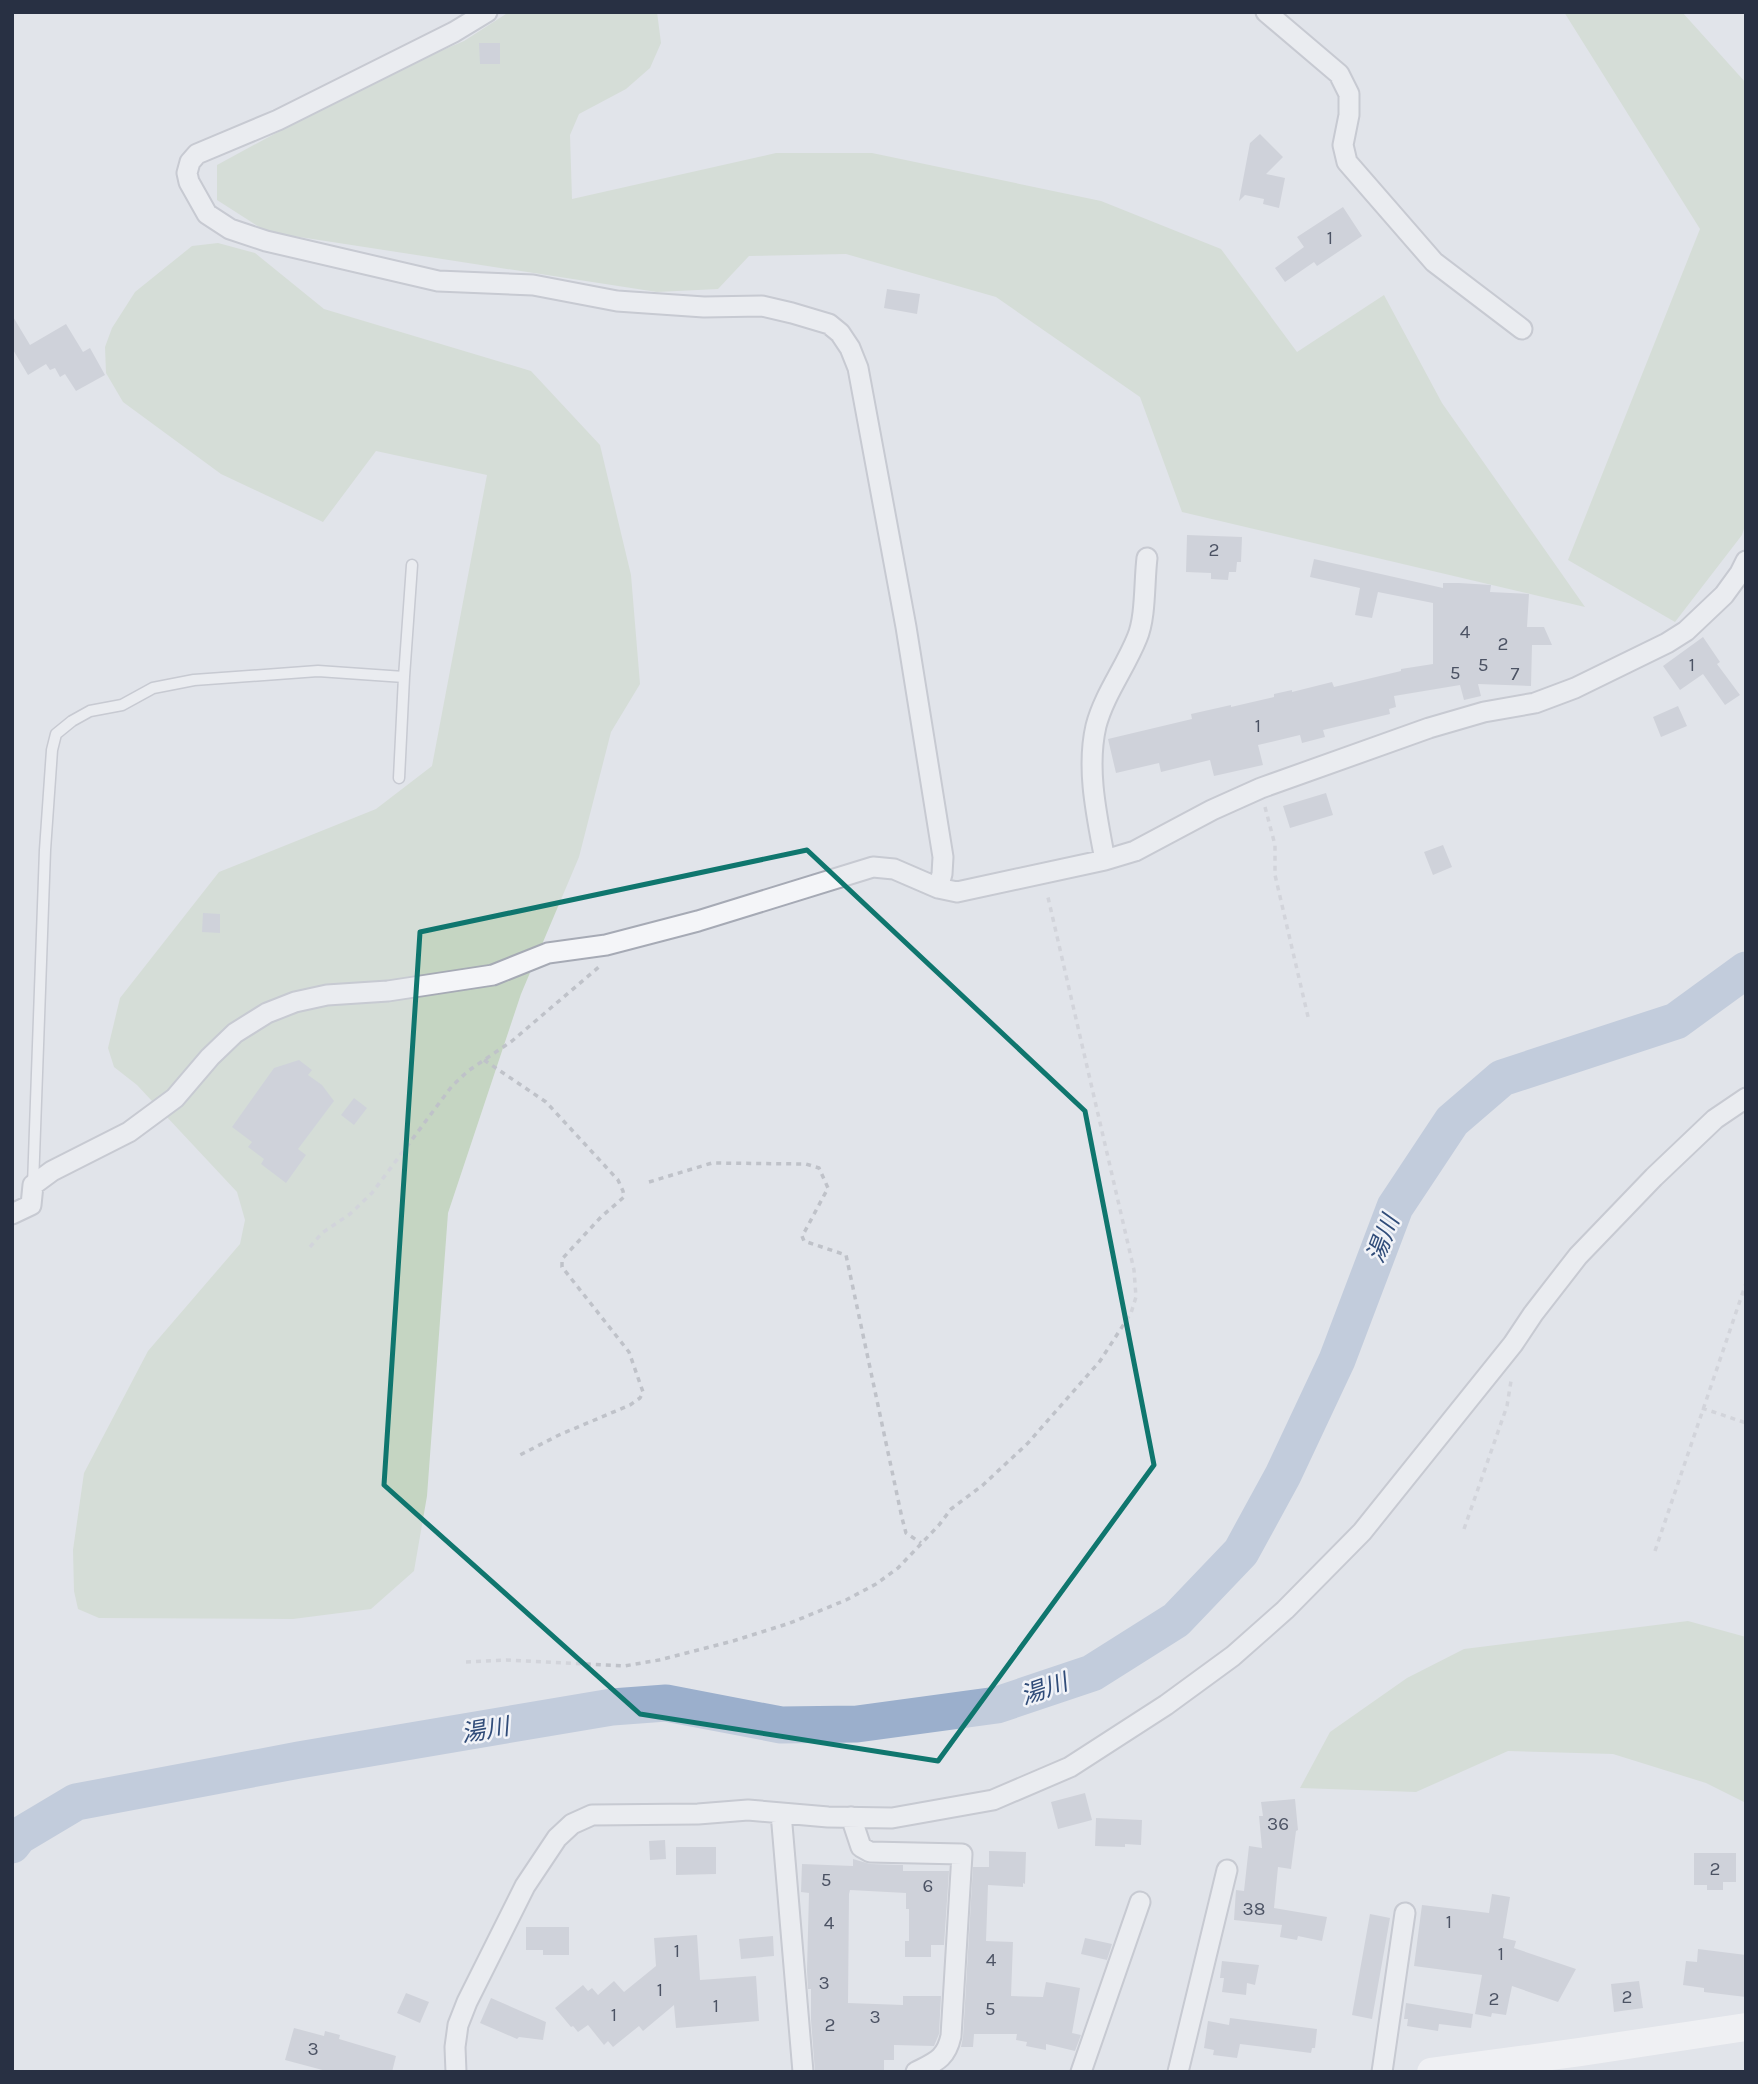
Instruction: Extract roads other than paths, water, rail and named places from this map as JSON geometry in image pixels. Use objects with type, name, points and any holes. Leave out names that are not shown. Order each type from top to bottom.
[{"type":"main road","points":[[1431,2072],[1746,2027]]},
{"type":"street","points":[[487,12],[454,32],[278,120],[197,154],[190,162],[187,173],[194,195],[207,214],[230,229],[266,241],[438,281],[533,285],[617,301],[704,307],[761,306],[829,324],[840,333],[858,368],[906,627],[943,857],[938,888]]},
{"type":"street","points":[[1266,12],[1339,74],[1349,94],[1349,115],[1343,145],[1347,162],[1434,262],[1521,329]]},
{"type":"street","points":[[1105,860],[1096,810],[1093,754],[1096,730],[1100,713],[1140,629],[1147,558]]},
{"type":"street","points":[[12,1214],[31,1205],[33,1185],[52,1171],[129,1132],[175,1098],[235,1033],[267,1013],[295,1002],[327,995],[388,991],[493,975],[548,953],[606,945],[698,921],[873,867],[894,869],[938,888],[957,892],[1135,851],[1212,810],[1261,788],[1429,727],[1484,712],[1535,703],[1575,688],[1686,631],[1724,595],[1746,561]]},
{"type":"street","points":[[456,2072],[454,2047],[458,2025],[467,2002],[525,1886],[557,1838],[572,1824],[592,1815],[698,1814],[748,1810],[892,1818],[993,1800],[1070,1767],[1166,1705],[1233,1656],[1284,1610],[1362,1531],[1513,1344],[1578,1256],[1654,1177],[1715,1119],[1746,1098]]},
{"type":"street","points":[[781,1813],[803,2072]]},
{"type":"street","points":[[851,1817],[861,1847],[870,1852],[962,1854],[951,2036],[948,2050],[938,2061],[916,2072]]},
{"type":"street","points":[[1178,2072],[1227,1870]]},
{"type":"street","points":[[1081,2072],[1140,1902]]},
{"type":"street","points":[[1382,2072],[1405,1913]]},
{"type":"lane","points":[[399,778],[412,565]]},
{"type":"lane","points":[[33,1185],[45,850],[52,750],[56,734],[90,711],[122,705],[153,688],[194,680],[318,671],[404,677]]},
{"type":"waterway","name":"湯川","points":[[12,1845],[19,1836],[76,1802],[299,1760],[612,1707],[666,1703],[781,1725],[857,1724],[997,1705],[1092,1673],[1176,1620],[1241,1552],[1283,1475],[1337,1360],[1395,1207],[1452,1121],[1502,1078],[1676,1021],[1746,970]]}]
